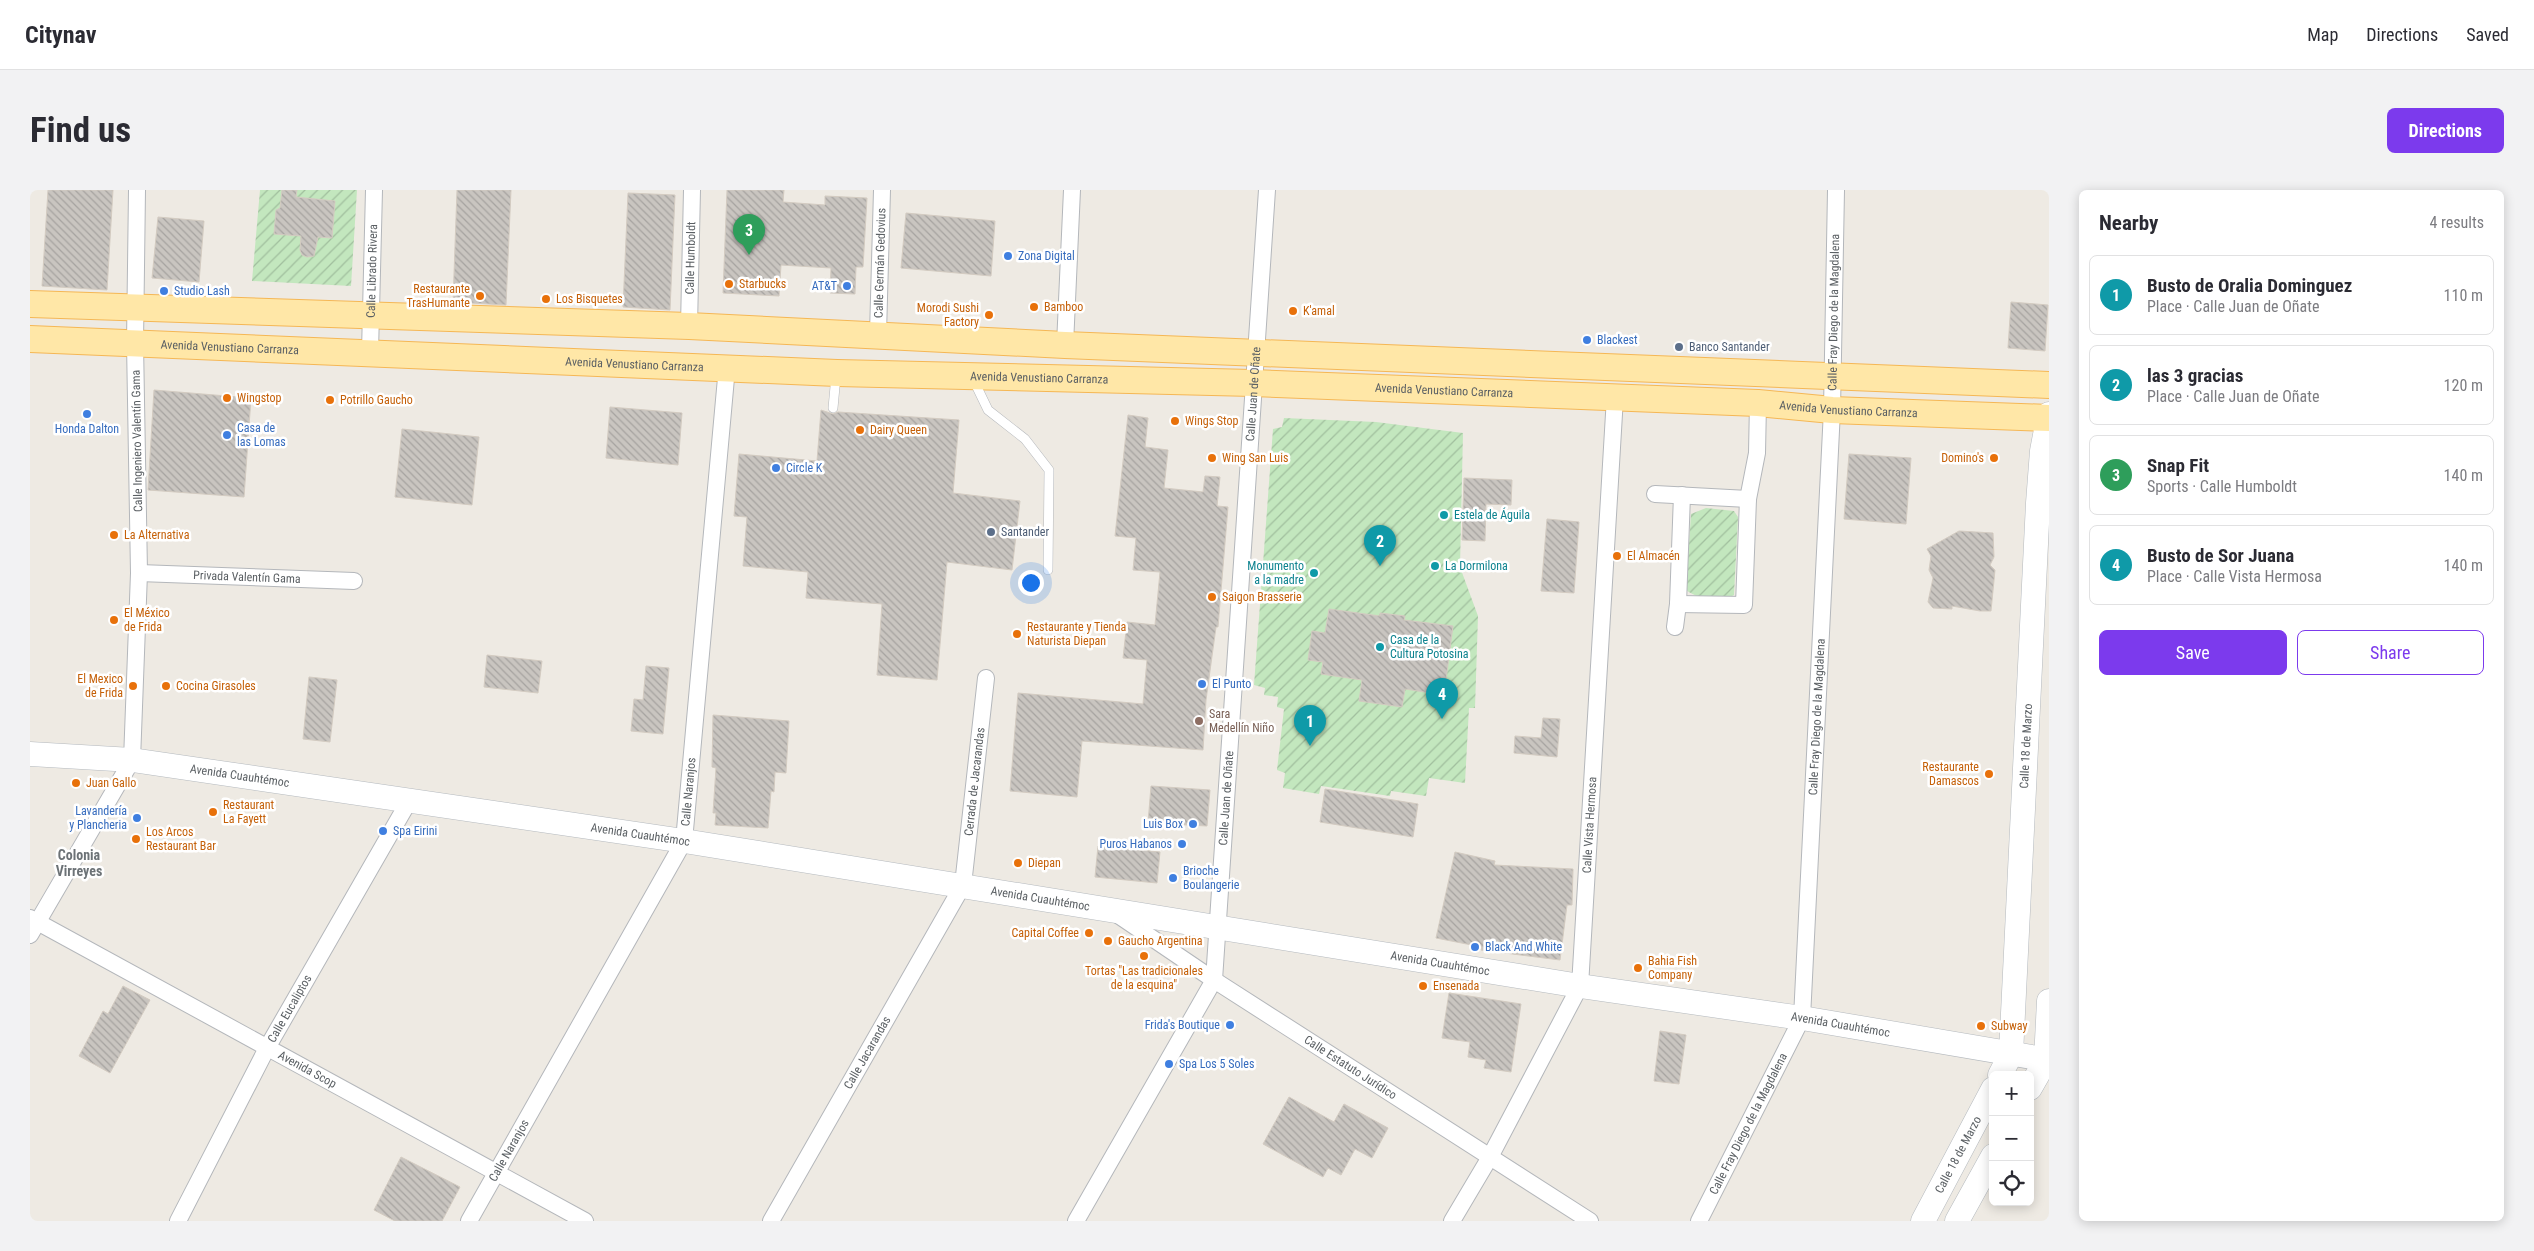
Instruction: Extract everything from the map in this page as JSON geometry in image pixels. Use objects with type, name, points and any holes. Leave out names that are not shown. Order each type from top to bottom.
[{"type":"main road","points":[[30,304],[370,317],[689,326],[1065,344],[2049,385]]},
{"type":"main road","name":"Avenida Venustiano Carranza","points":[[30,339],[837,373],[1253,382],[1758,403],[1832,410],[2048,417]]},
{"type":"street","name":"Calle Ingeniero Valentín Gama","points":[[32,925],[132,760],[139,573],[135,343],[137,190]]},
{"type":"street","name":"Calle Librado Rivera","points":[[370,352],[374,190]]},
{"type":"street","name":"Calle Humboldt","points":[[689,326],[692,190]]},
{"type":"street","name":"Calle Germán Gedovius","points":[[878,334],[882,190]]},
{"type":"street","points":[[1065,344],[1072,190]]},
{"type":"street","name":"Calle Juan de Oñate","points":[[1076,1221],[1214,980],[1267,190]]},
{"type":"street","name":"Calle Fray Diego de la Magdalena","points":[[1699,1221],[1802,1018],[1832,410],[1836,190]]},
{"type":"street","name":"Calle Naranjos","points":[[470,1221],[496,1171],[684,841],[727,367]]},
{"type":"street","name":"Calle Vista Hermosa","points":[[1452,1221],[1490,1157],[1580,986],[1615,397]]},
{"type":"street","points":[[1678,604],[1744,605],[1748,499],[1757,454],[1758,403]]},
{"type":"street","name":"Calle 18 de Marzo","points":[[2002,1071],[2011,1054],[2038,503],[2048,417]]},
{"type":"street","points":[[1655,494],[1748,499]]},
{"type":"street","points":[[1675,627],[1678,604],[1682,495]]},
{"type":"street","name":"Privada Valentín Gama","points":[[139,573],[354,581]]},
{"type":"street","name":"Cerrada de Jacarandas","points":[[963,885],[986,678]]},
{"type":"street","name":"Avenida Cuauhtémoc","points":[[30,754],[132,760],[684,841],[1580,986],[1802,1018],[2048,1060]]},
{"type":"street","name":"Calle Eucaliptos","points":[[178,1221],[267,1048],[409,801]]},
{"type":"street","name":"Calle Jacarandas","points":[[771,1221],[963,885]]},
{"type":"street","name":"Calle Estatuto Jurídico","points":[[1112,910],[1214,980],[1590,1221]]},
{"type":"street","name":"Avenida Scop","points":[[32,925],[267,1048],[585,1221]]},
{"type":"street","points":[[2034,1082],[2048,1060],[2049,1002]]},
{"type":"street","name":"Calle 18 de Marzo","points":[[1923,1221],[1989,1097]]},
{"type":"street","points":[[1957,1221],[1990,1161]]},
{"type":"lane","points":[[833,408],[837,373]]},
{"type":"lane","points":[[972,376],[988,410],[1025,439],[1049,470],[1048,570]]},
{"type":"green space","points":[[260,190],[357,190],[351,286],[252,281]]},
{"type":"green space","points":[[1284,418],[1376,422],[1463,433],[1460,567],[1478,616],[1475,708],[1469,708],[1465,783],[1429,778],[1426,796],[1391,791],[1390,796],[1321,786],[1319,794],[1283,788],[1285,773],[1277,770],[1284,709],[1277,707],[1278,697],[1264,695],[1265,688],[1254,685],[1273,429],[1282,427]]},
{"type":"green space","points":[[1706,508],[1734,511],[1738,517],[1734,595],[1723,599],[1703,598],[1686,590],[1691,514]]},
{"type":"building","points":[[48,190],[113,190],[107,290],[42,286]]},
{"type":"building","points":[[282,190],[297,190],[296,197],[335,201],[332,238],[318,237],[314,256],[307,257],[302,255],[300,250],[301,236],[274,234],[276,210],[280,208]]},
{"type":"building","points":[[457,190],[511,190],[506,305],[453,302]]},
{"type":"building","points":[[727,190],[784,190],[783,202],[825,205],[825,196],[867,198],[863,267],[856,267],[855,294],[830,293],[831,268],[781,265],[779,296],[723,293]]},
{"type":"building","points":[[628,193],[675,195],[670,310],[623,307]]},
{"type":"building","points":[[906,213],[995,221],[991,276],[901,268]]},
{"type":"building","points":[[158,217],[204,221],[199,282],[152,278]]},
{"type":"building","points":[[2011,302],[2048,305],[2045,351],[2008,348]]},
{"type":"building","points":[[154,390],[251,398],[244,497],[148,490]]},
{"type":"building","points":[[610,407],[682,413],[678,465],[606,458]]},
{"type":"building","points":[[821,410],[833,414],[838,412],[959,420],[953,493],[1020,501],[1012,570],[947,562],[937,680],[877,675],[882,604],[806,598],[808,572],[743,566],[747,517],[734,516],[739,454],[817,461]]},
{"type":"building","points":[[1128,415],[1148,418],[1145,447],[1168,450],[1164,488],[1203,492],[1205,476],[1220,477],[1217,506],[1228,507],[1218,627],[1216,627],[1206,700],[1203,750],[1082,741],[1077,797],[1010,791],[1018,693],[1143,704],[1147,660],[1123,658],[1127,622],[1155,625],[1160,572],[1133,570],[1136,538],[1115,536]]},
{"type":"building","points":[[402,429],[479,437],[472,505],[395,497]]},
{"type":"building","points":[[1849,454],[1911,458],[1906,524],[1844,519]]},
{"type":"building","points":[[1464,478],[1512,480],[1511,505],[1486,504],[1485,541],[1462,540]]},
{"type":"building","points":[[1547,519],[1579,522],[1574,593],[1541,591]]},
{"type":"building","points":[[1959,531],[1993,533],[1994,557],[1990,565],[1995,570],[1991,611],[1952,606],[1952,609],[1933,608],[1928,602],[1933,578],[1929,570],[1931,556],[1927,549]]},
{"type":"building","name":"Casa de la Cultura Potosina","points":[[1329,609],[1380,616],[1380,613],[1405,616],[1404,620],[1453,626],[1444,695],[1405,689],[1402,707],[1359,701],[1362,680],[1321,674],[1323,662],[1308,660],[1312,631],[1325,633]]},
{"type":"building","points":[[487,655],[542,661],[538,693],[484,687]]},
{"type":"building","points":[[646,666],[669,668],[663,734],[631,731],[634,699],[643,700]]},
{"type":"building","points":[[309,677],[337,680],[330,742],[303,739]]},
{"type":"building","points":[[713,715],[789,721],[786,773],[775,772],[774,792],[771,791],[768,828],[715,825],[716,813],[713,813],[716,768],[712,767]]},
{"type":"building","points":[[1543,718],[1560,719],[1557,757],[1514,753],[1515,736],[1541,738]]},
{"type":"building","points":[[1151,786],[1210,790],[1207,826],[1148,823]]},
{"type":"building","points":[[1325,789],[1418,804],[1413,837],[1320,822]]},
{"type":"building","points":[[1098,846],[1160,852],[1157,883],[1095,877]]},
{"type":"building","points":[[1455,852],[1495,861],[1494,865],[1573,869],[1572,905],[1567,905],[1560,960],[1481,950],[1482,947],[1436,938]]},
{"type":"building","points":[[123,986],[150,1000],[110,1073],[79,1056],[103,1011],[108,1014]]},
{"type":"building","points":[[1449,993],[1521,1004],[1511,1072],[1484,1068],[1486,1060],[1468,1057],[1470,1042],[1442,1038]]},
{"type":"building","points":[[1660,1031],[1686,1035],[1679,1084],[1654,1081]]},
{"type":"building","points":[[1289,1097],[1334,1122],[1344,1104],[1388,1128],[1372,1158],[1355,1149],[1341,1175],[1328,1168],[1323,1177],[1263,1144]]},
{"type":"building","points":[[401,1157],[460,1187],[442,1221],[395,1221],[374,1210]]},
{"type":"place","name":"Snap Fit","points":[[749,255]]},
{"type":"place","name":"Zona Digital","points":[[1008,256]]},
{"type":"place","name":"Starbucks","points":[[729,284]]},
{"type":"place","name":"AT&T","points":[[847,286]]},
{"type":"place","name":"Studio Lash","points":[[164,291]]},
{"type":"place","name":"Restaurante TrasHumante","points":[[480,296]]},
{"type":"place","name":"Los Bisquetes","points":[[546,299]]},
{"type":"place","name":"Bamboo","points":[[1034,307]]},
{"type":"place","name":"K'amal","points":[[1293,311]]},
{"type":"place","name":"Morodi Sushi Factory","points":[[989,315]]},
{"type":"place","name":"Blackest","points":[[1587,340]]},
{"type":"place","name":"Banco Santander","points":[[1679,347]]},
{"type":"place","name":"Wingstop","points":[[227,398]]},
{"type":"place","name":"Potrillo Gaucho","points":[[330,400]]},
{"type":"place","name":"Honda Dalton","points":[[87,414]]},
{"type":"place","name":"Wings Stop","points":[[1175,421]]},
{"type":"place","name":"Dairy Queen","points":[[860,430]]},
{"type":"place","name":"Casa de las Lomas","points":[[227,435]]},
{"type":"place","name":"Wing San Luis","points":[[1212,458]]},
{"type":"place","name":"Domino's","points":[[1994,458]]},
{"type":"place","name":"Circle K","points":[[776,468]]},
{"type":"place","name":"Estela de Águila","points":[[1444,515]]},
{"type":"place","name":"Santander","points":[[991,532]]},
{"type":"place","name":"La Alternativa","points":[[114,535]]},
{"type":"place","name":"El Almacén","points":[[1617,556]]},
{"type":"place","name":"las 3 gracias","points":[[1380,566]]},
{"type":"place","name":"La Dormilona","points":[[1435,566]]},
{"type":"place","name":"Monumento a la madre","points":[[1314,573]]},
{"type":"place","name":"Saigon Brasserie","points":[[1212,597]]},
{"type":"place","name":"El México de Frida","points":[[114,620]]},
{"type":"place","name":"Restaurante y Tienda Naturista Diepan","points":[[1017,634]]},
{"type":"place","name":"Casa de la Cultura Potosina","points":[[1380,647]]},
{"type":"place","name":"El Punto","points":[[1202,684]]},
{"type":"place","name":"El Mexico de Frida","points":[[133,686]]},
{"type":"place","name":"Cocina Girasoles","points":[[166,686]]},
{"type":"place","name":"Busto de Sor Juana","points":[[1442,719]]},
{"type":"place","name":"Sara Medellín Niño","points":[[1199,721]]},
{"type":"place","name":"Busto de Oralia Dominguez","points":[[1310,746]]},
{"type":"place","name":"Restaurante Damascos","points":[[1989,774]]},
{"type":"place","name":"Juan Gallo","points":[[76,783]]},
{"type":"place","name":"Restaurant La Fayett","points":[[213,812]]},
{"type":"place","name":"Lavandería y Plancheria","points":[[137,818]]},
{"type":"place","name":"Luis Box","points":[[1193,824]]},
{"type":"place","name":"Spa Eirini","points":[[383,831]]},
{"type":"place","name":"Los Arcos Restaurant Bar","points":[[136,839]]},
{"type":"place","name":"Puros Habanos","points":[[1182,844]]},
{"type":"place","name":"Diepan","points":[[1018,863]]},
{"type":"place","name":"Brioche Boulangerie","points":[[1173,878]]},
{"type":"place","name":"Capital Coffee","points":[[1089,933]]},
{"type":"place","name":"Gaucho Argentina","points":[[1108,941]]},
{"type":"place","name":"Black And White","points":[[1475,947]]},
{"type":"place","name":"Tortas \"Las tradicionales de la esquina\"","points":[[1144,956]]},
{"type":"place","name":"Bahia Fish Company","points":[[1638,968]]},
{"type":"place","name":"Ensenada","points":[[1423,986]]},
{"type":"place","name":"Frida's Boutique","points":[[1230,1025]]},
{"type":"place","name":"Subway","points":[[1981,1026]]},
{"type":"place","name":"Spa Los 5 Soles","points":[[1169,1064]]},
{"type":"district","name":"Colonia Virreyes","points":[[79,864]]}]
